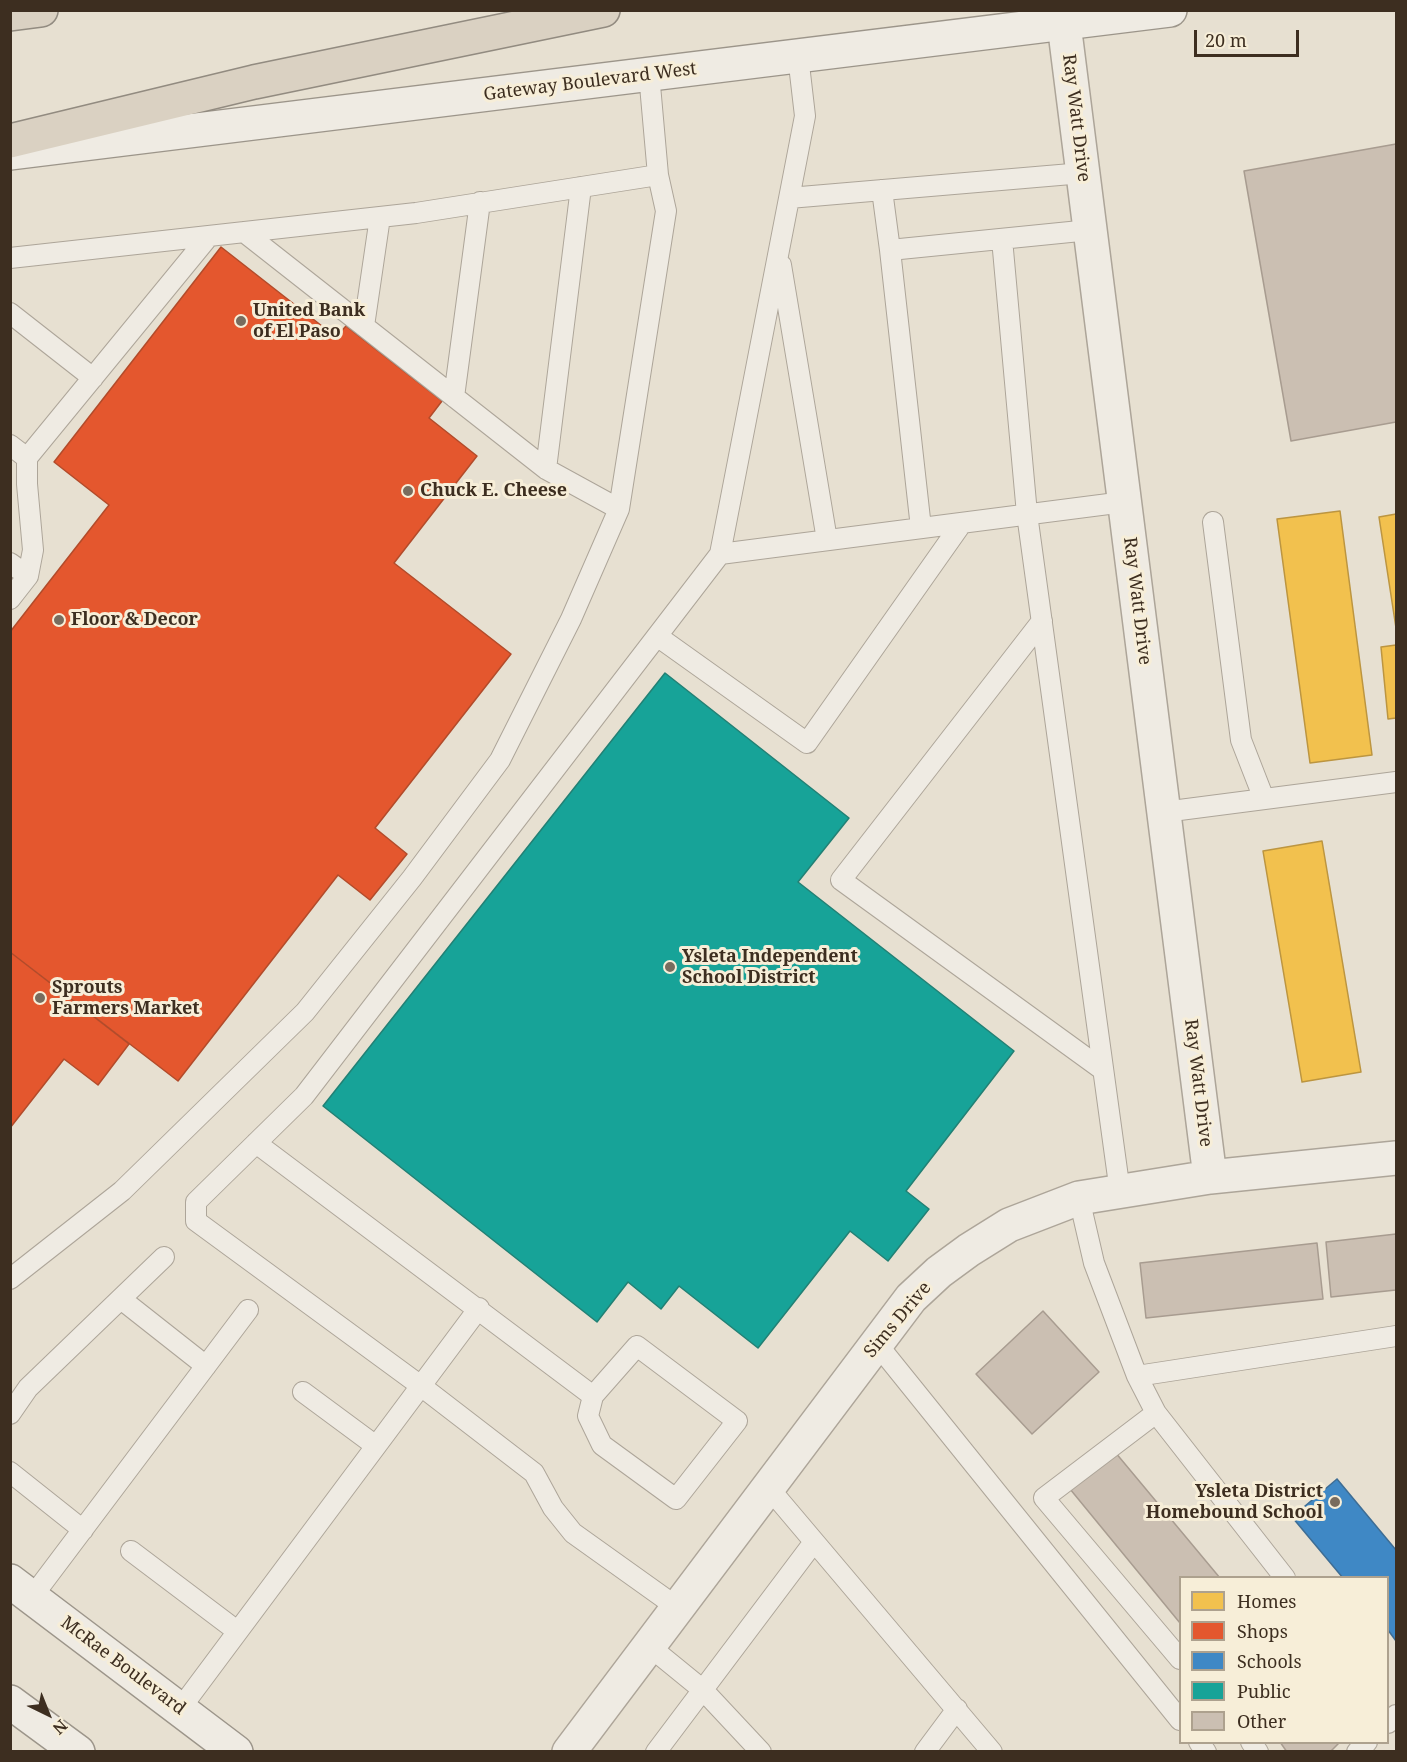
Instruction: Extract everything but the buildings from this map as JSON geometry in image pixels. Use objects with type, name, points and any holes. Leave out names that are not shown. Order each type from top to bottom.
[{"type":"highway","points":[[10,14],[41,10]]},
{"type":"highway","points":[[10,141],[254,82],[603,10]]},
{"type":"street","name":"Gateway Boulevard West","points":[[10,153],[1170,10]]},
{"type":"street","name":"Ray Watt Drive","points":[[1064,24],[1210,1177]]},
{"type":"street","name":"Sims Drive","points":[[569,1752],[911,1298],[939,1272],[962,1255],[1009,1225],[1079,1198],[1210,1177],[1396,1158]]},
{"type":"street","name":"McRae Boulevard","points":[[21,1589],[236,1752]]},
{"type":"street","points":[[10,1702],[78,1752]]},
{"type":"lane","points":[[678,1608],[573,1533],[553,1508],[534,1473],[422,1386],[196,1221],[196,1202],[304,1096],[720,554],[805,116],[798,56]]},
{"type":"lane","points":[[10,1279],[122,1191],[305,1012],[412,878],[500,760],[572,619],[619,509],[666,211],[658,175],[649,74]]},
{"type":"lane","points":[[789,198],[1083,173]]},
{"type":"lane","points":[[10,258],[380,217],[658,175]]},
{"type":"lane","points":[[546,469],[581,187]]},
{"type":"lane","points":[[882,190],[921,528]]},
{"type":"lane","points":[[454,397],[480,202]]},
{"type":"lane","points":[[364,326],[380,217]]},
{"type":"lane","points":[[890,250],[1090,230]]},
{"type":"lane","points":[[244,232],[546,469],[619,509]]},
{"type":"lane","points":[[10,599],[28,576],[33,550],[27,458],[208,236]]},
{"type":"lane","points":[[1002,239],[1027,514],[1120,1192]]},
{"type":"lane","points":[[779,251],[827,540]]},
{"type":"lane","points":[[10,313],[93,378]]},
{"type":"lane","points":[[10,445],[27,458]]},
{"type":"lane","points":[[720,554],[1124,502]]},
{"type":"lane","points":[[1213,522],[1241,740],[1264,799]]},
{"type":"lane","points":[[657,636],[807,743],[962,523]]},
{"type":"lane","points":[[10,563],[28,576]]},
{"type":"lane","points":[[1042,621],[841,880],[1103,1070]]},
{"type":"lane","points":[[1164,812],[1396,782]]},
{"type":"lane","points":[[256,1143],[479,1308],[593,1396]]},
{"type":"lane","points":[[1079,1198],[1094,1263],[1137,1376],[1156,1413],[1283,1576]]},
{"type":"lane","points":[[10,1414],[28,1388],[164,1257]]},
{"type":"lane","points":[[121,1299],[206,1366]]},
{"type":"lane","points":[[180,1709],[479,1308]]},
{"type":"lane","points":[[21,1589],[82,1530],[248,1310]]},
{"type":"lane","points":[[1137,1376],[1396,1336]]},
{"type":"lane","points":[[877,1344],[1179,1719]]},
{"type":"lane","points":[[637,1346],[737,1421],[676,1499],[602,1445],[588,1416],[593,1396],[637,1346]]},
{"type":"lane","points":[[303,1392],[376,1446]]},
{"type":"lane","points":[[1156,1413],[1044,1498],[1179,1658]]},
{"type":"lane","points":[[10,1472],[82,1530]]},
{"type":"lane","points":[[768,1487],[992,1752]]},
{"type":"lane","points":[[656,1752],[814,1542]]},
{"type":"lane","points":[[131,1551],[237,1631]]},
{"type":"lane","points":[[649,1646],[703,1690],[761,1752]]},
{"type":"lane","points":[[925,1752],[957,1709]]},
{"type":"place","name":"United Bank of El Paso","points":[[241,321]]},
{"type":"place","name":"Chuck E. Cheese","points":[[408,491]]},
{"type":"place","name":"Floor & Decor","points":[[59,620]]},
{"type":"place","name":"Ysleta Independent School District","points":[[670,967]]},
{"type":"place","name":"Sprouts Farmers Market","points":[[40,998]]},
{"type":"place","name":"Ysleta District Homebound School","points":[[1335,1502]]}]
